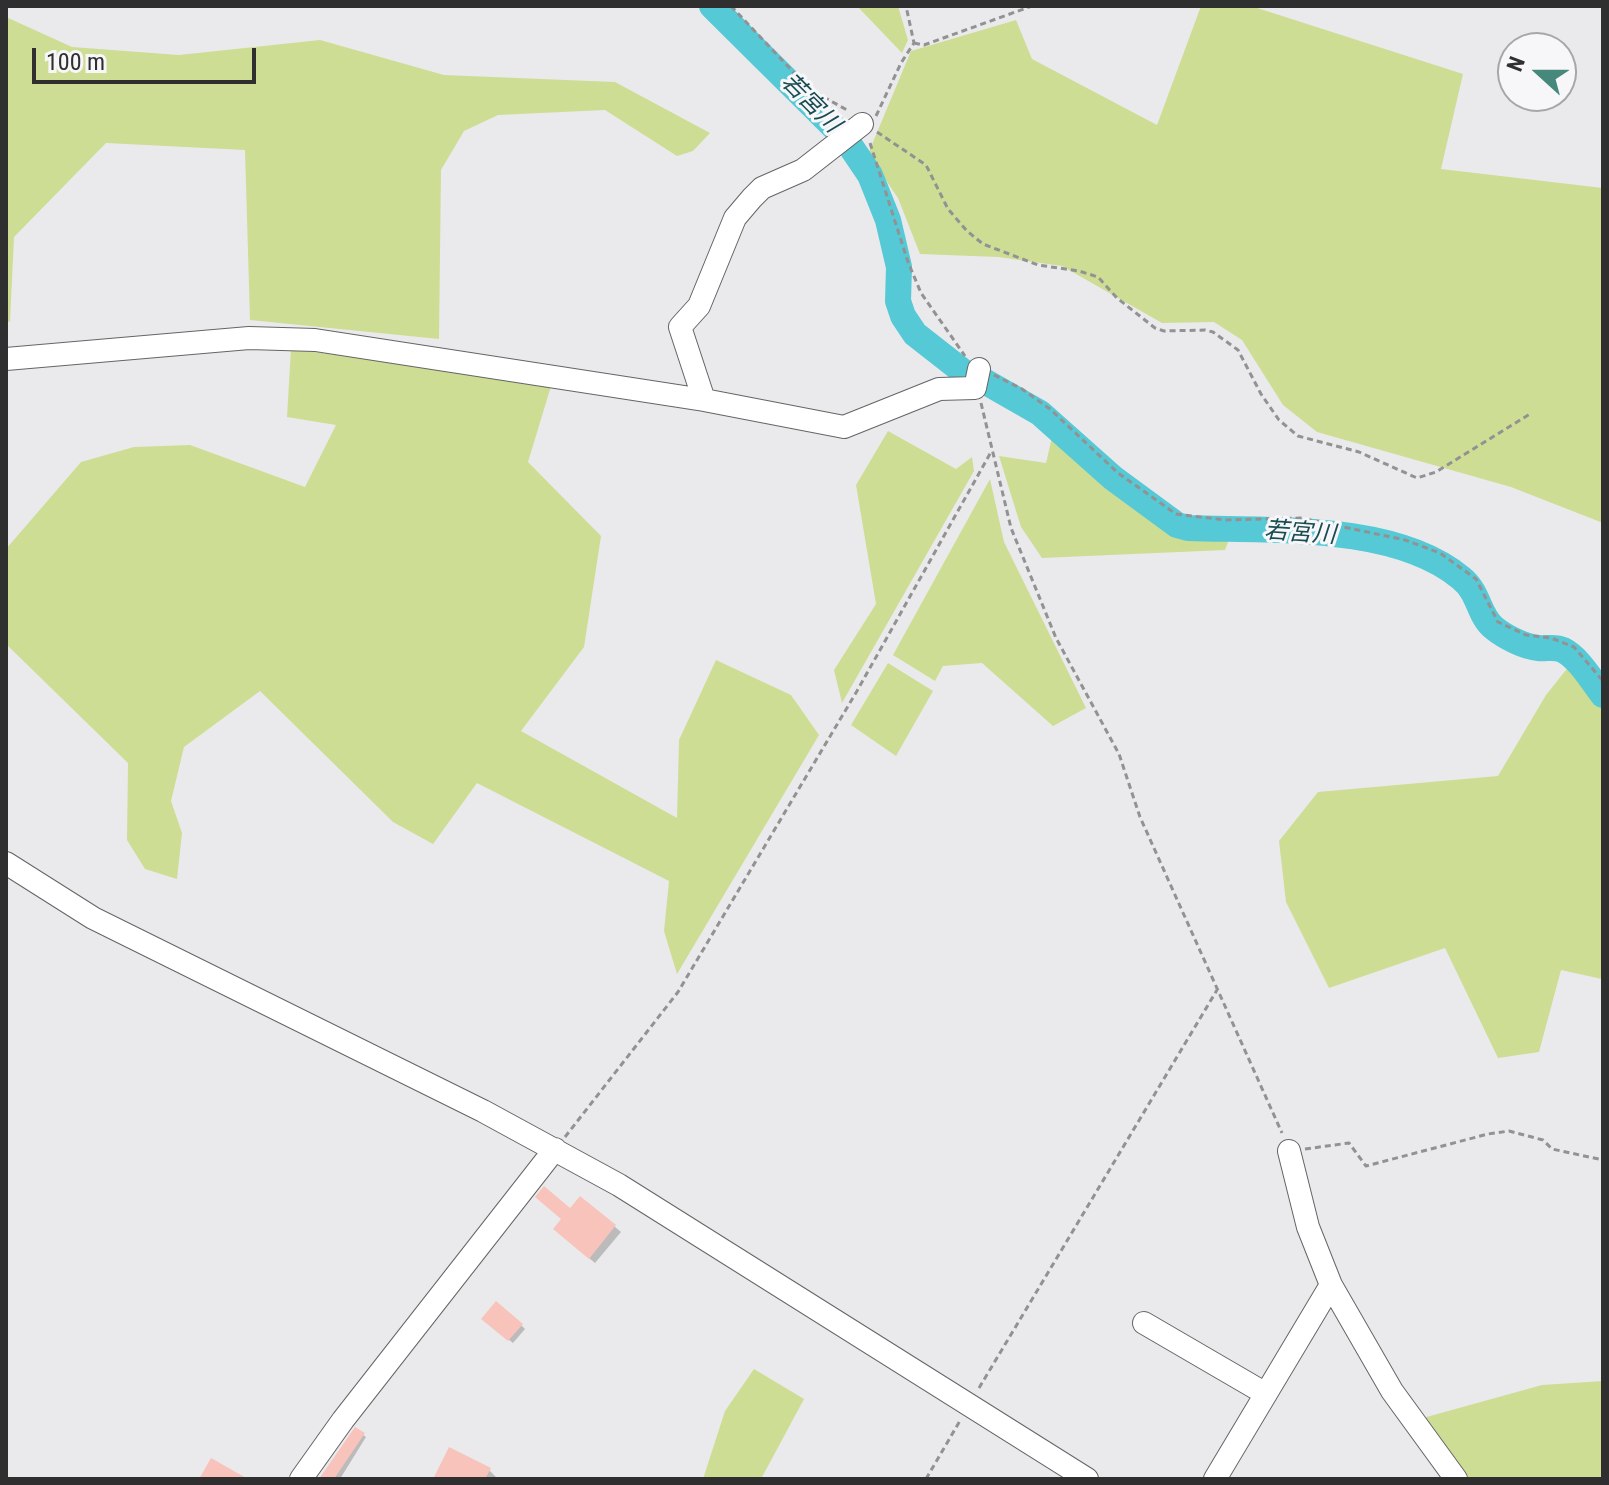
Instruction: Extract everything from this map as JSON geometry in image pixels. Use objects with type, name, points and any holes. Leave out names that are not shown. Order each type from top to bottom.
[{"type":"street","points":[[704,400],[680,327],[699,306],[735,218],[762,188],[803,170],[855,131]]},
{"type":"street","points":[[6,359],[249,338],[315,340],[704,400],[844,427],[939,389],[977,378]]},
{"type":"street","points":[[6,863],[93,918],[555,1149],[619,1185],[1087,1479]]},
{"type":"street","points":[[301,1479],[343,1420],[555,1149]]},
{"type":"street","points":[[1289,1151],[1308,1227],[1331,1285],[1392,1391],[1456,1479]]},
{"type":"street","points":[[1215,1479],[1331,1285]]},
{"type":"street","points":[[1144,1323],[1266,1394]]},
{"type":"path","points":[[731,6],[798,77],[818,94],[853,113],[855,131],[870,148],[917,283],[977,378],[1011,528],[1056,638],[1119,754],[1140,817],[1289,1151],[1349,1143],[1366,1166],[1509,1131],[1543,1140],[1552,1149],[1603,1160]]},
{"type":"path","points":[[855,131],[885,94],[914,43],[906,6]]},
{"type":"path","points":[[914,43],[924,45],[954,36],[1032,6]]},
{"type":"path","points":[[855,131],[926,165],[948,209],[983,244],[1038,265],[1098,277],[1117,298],[1155,328],[1164,331],[1205,330],[1227,340],[1238,350],[1279,420],[1298,436],[1359,452],[1417,478],[1436,472],[1530,414]]},
{"type":"path","points":[[977,378],[1004,378],[1050,409],[1118,473],[1176,514],[1225,520],[1301,518],[1405,540],[1440,553],[1476,579],[1498,622],[1526,635],[1551,638],[1574,647],[1603,681]]},
{"type":"path","points":[[555,1149],[678,992],[857,691],[992,451]]},
{"type":"path","points":[[926,1479],[1217,990]]},
{"type":"green space","points":[[857,6],[898,6],[908,40],[902,53]]},
{"type":"green space","points":[[1201,6],[1251,6],[1463,74],[1441,169],[1603,188],[1603,523],[1511,487],[1317,432],[1283,405],[1242,340],[1214,322],[1162,323],[1062,266],[998,257],[920,254],[898,198],[868,154],[911,51],[1016,20],[1032,59],[1157,125]]},
{"type":"green space","points":[[6,17],[72,47],[179,55],[320,40],[444,75],[615,82],[710,133],[693,151],[677,156],[605,110],[498,115],[464,131],[441,170],[439,339],[250,320],[245,150],[106,143],[14,237],[10,322],[6,321]]},
{"type":"green space","points":[[291,349],[552,383],[528,462],[601,536],[584,647],[521,731],[677,818],[679,740],[716,660],[791,695],[819,735],[677,974],[664,931],[669,881],[477,783],[433,844],[393,822],[260,691],[184,747],[171,801],[182,833],[177,879],[145,869],[127,840],[128,763],[6,644],[6,549],[81,462],[134,447],[190,445],[305,487],[336,425],[287,417]]},
{"type":"green space","points":[[888,431],[956,469],[972,457],[974,471],[842,703],[834,670],[876,604],[856,485]]},
{"type":"green space","points":[[1053,433],[1157,525],[1181,534],[1230,537],[1225,550],[1042,558],[1021,527],[999,456],[1046,463]]},
{"type":"green space","points":[[990,479],[1004,542],[1086,708],[1053,726],[982,663],[943,666],[935,681],[893,655]]},
{"type":"green space","points":[[888,663],[933,691],[896,756],[851,725]]},
{"type":"green space","points":[[1570,665],[1603,705],[1602,979],[1561,970],[1539,1052],[1498,1058],[1445,948],[1329,988],[1286,902],[1279,841],[1318,792],[1498,776],[1546,695]]},
{"type":"green space","points":[[754,1369],[804,1399],[761,1479],[703,1479],[725,1411]]},
{"type":"green space","points":[[1603,1381],[1603,1479],[1466,1479],[1423,1418],[1542,1385]]},
{"type":"building","points":[[544,1186],[570,1208],[580,1196],[616,1225],[589,1259],[553,1229],[561,1219],[535,1197]]},
{"type":"building","points":[[496,1301],[523,1324],[508,1341],[481,1319]]},
{"type":"building","points":[[355,1427],[365,1433],[334,1479],[319,1479]]},
{"type":"building","points":[[449,1447],[491,1468],[485,1479],[433,1479]]},
{"type":"building","points":[[211,1458],[248,1479],[199,1479]]},
{"type":"waterway","name":"若宮川","points":[[712,6],[845,138],[870,175],[888,220],[899,267],[898,301],[903,316],[915,334],[970,377]]},
{"type":"waterway","name":"若宮川","points":[[984,381],[1040,413],[1113,478],[1177,525],[1188,528],[1293,531],[1367,539],[1402,547],[1434,560],[1467,584],[1494,628],[1527,646],[1563,650],[1580,664],[1603,695]]}]
